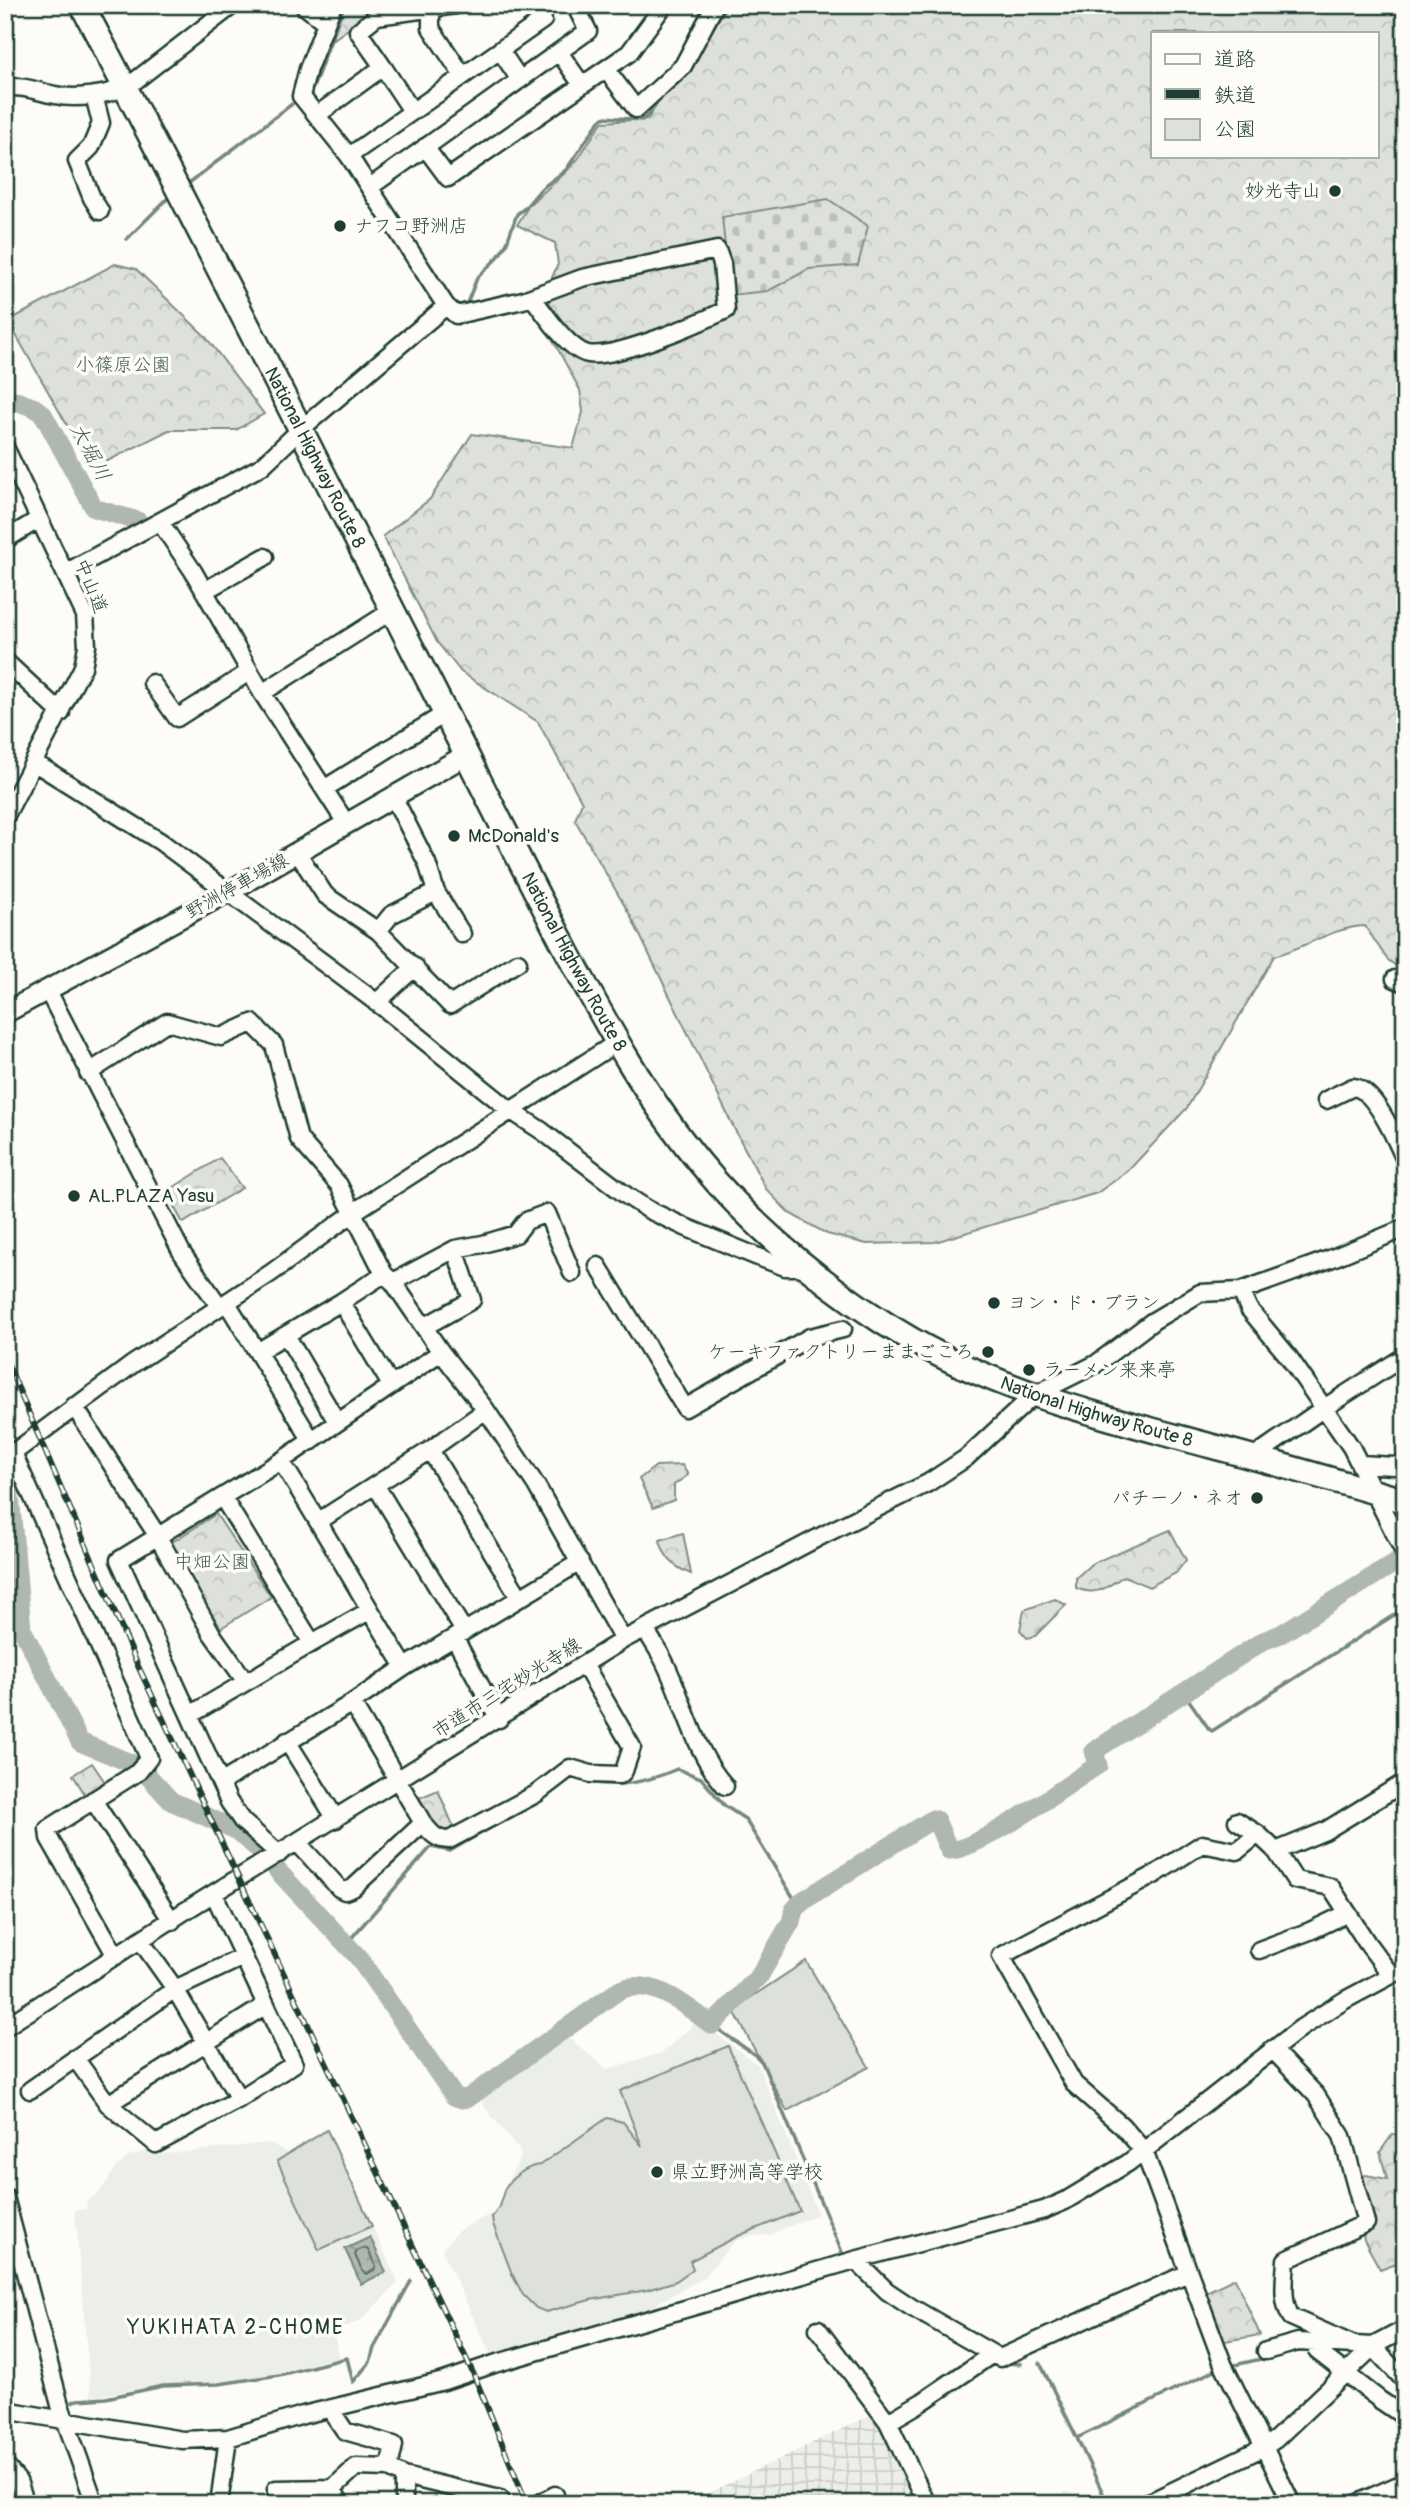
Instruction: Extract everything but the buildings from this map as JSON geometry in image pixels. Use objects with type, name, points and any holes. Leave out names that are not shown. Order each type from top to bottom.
[{"type":"highway","name":"National Highway Route 8","points":[[82,5],[615,1042],[668,1121],[726,1194],[805,1267],[871,1314],[912,1340],[991,1378],[1100,1416],[1405,1501]]},
{"type":"main road","name":"野洲停車場線","points":[[5,1013],[228,892],[466,755]]},
{"type":"street","points":[[5,87],[27,87],[68,98],[125,88],[233,5]]},
{"type":"street","points":[[303,5],[325,22]]},
{"type":"street","points":[[333,5],[308,69],[301,96],[349,156],[446,306],[456,315],[532,297],[582,278],[717,250],[722,264],[726,310],[614,353],[587,354],[570,344],[532,297]]},
{"type":"street","points":[[412,111],[358,31],[377,16],[456,5]]},
{"type":"street","points":[[349,156],[543,20],[537,5]]},
{"type":"street","points":[[425,148],[448,178],[629,53],[664,5]]},
{"type":"street","points":[[606,69],[636,109],[683,66],[715,5]]},
{"type":"street","points":[[370,187],[588,32],[581,7]]},
{"type":"street","points":[[431,9],[431,28],[463,76]]},
{"type":"street","points":[[500,50],[520,80]]},
{"type":"street","points":[[559,52],[582,85]]},
{"type":"street","points":[[317,116],[383,67]]},
{"type":"street","points":[[94,95],[101,122],[92,147],[77,161],[100,211]]},
{"type":"street","points":[[65,573],[262,466],[301,429],[446,306]]},
{"type":"street","name":"中山道","points":[[5,447],[85,615],[88,646],[83,667],[61,713],[5,817]]},
{"type":"street","points":[[5,540],[39,519]]},
{"type":"street","points":[[160,522],[204,591],[261,693],[346,823]]},
{"type":"street","points":[[204,591],[265,557]]},
{"type":"street","points":[[261,693],[393,610]]},
{"type":"street","points":[[5,661],[61,713]]},
{"type":"street","points":[[152,683],[177,718],[249,672]]},
{"type":"street","points":[[324,789],[446,713]]},
{"type":"street","points":[[35,763],[161,842],[376,1003],[510,1110],[542,1130],[627,1196],[649,1210],[785,1267],[805,1267]]},
{"type":"street","points":[[393,796],[428,863],[436,892],[462,934]]},
{"type":"street","points":[[297,852],[325,895],[378,930],[450,1005],[518,962]]},
{"type":"street","points":[[378,930],[391,915],[436,892]]},
{"type":"street","points":[[376,1003],[415,967]]},
{"type":"street","points":[[47,989],[182,1253],[257,1352],[312,1441]]},
{"type":"street","points":[[88,1073],[167,1022],[221,1037],[252,1023],[274,1045],[299,1139],[339,1185],[352,1214],[389,1278],[486,1410],[536,1485],[623,1640]]},
{"type":"street","points":[[116,1956],[48,1838],[48,1829],[141,1769],[149,1758],[9,1456],[133,1364],[223,1305],[352,1214],[615,1042]]},
{"type":"street","points":[[1326,1100],[1353,1087],[1367,1091],[1394,1135],[1405,1160]]},
{"type":"street","points":[[257,1352],[389,1278],[455,1249],[516,1234],[526,1221],[547,1213],[572,1273]]},
{"type":"street","name":"市道市三宅妙光寺線","points":[[5,2027],[623,1640],[928,1483],[966,1458],[1034,1395],[1096,1364],[1153,1321],[1200,1293],[1241,1291],[1405,1228]]},
{"type":"street","points":[[424,1327],[472,1300],[455,1249]]},
{"type":"street","points":[[598,1266],[685,1408],[810,1337],[843,1329]]},
{"type":"street","points":[[1241,1291],[1249,1309],[1288,1356],[1361,1464],[1405,1554]]},
{"type":"street","points":[[341,1303],[391,1385]]},
{"type":"street","points":[[286,1335],[337,1422]]},
{"type":"street","points":[[279,1854],[242,1821],[229,1802],[119,1560],[312,1441],[441,1352]]},
{"type":"street","points":[[1259,1459],[1262,1451],[1405,1356]]},
{"type":"street","points":[[74,1406],[157,1535],[212,1634],[246,1682]]},
{"type":"street","points":[[319,1521],[376,1486],[486,1410]]},
{"type":"street","points":[[430,1450],[520,1598]]},
{"type":"street","points":[[281,1461],[405,1667]]},
{"type":"street","points":[[1361,1464],[1394,1466],[1405,1462]]},
{"type":"street","points":[[376,1486],[459,1635],[499,1719]]},
{"type":"street","points":[[223,1498],[312,1643]]},
{"type":"street","points":[[222,1782],[352,1703],[405,1667],[580,1562]]},
{"type":"street","points":[[190,1715],[369,1611]]},
{"type":"street","points":[[645,1629],[663,1659],[701,1754],[725,1787]]},
{"type":"street","points":[[352,1703],[423,1823],[432,1835],[441,1840],[449,1840],[536,1794],[570,1768],[591,1774],[620,1775],[624,1771],[632,1746],[585,1666]]},
{"type":"street","points":[[287,1741],[336,1819]]},
{"type":"street","points":[[1276,1851],[1325,1830],[1405,1782]]},
{"type":"street","points":[[93,1800],[172,1921]]},
{"type":"street","points":[[5,2410],[182,2440],[228,2438],[444,2381],[494,2364],[855,2260],[1044,2210],[1090,2188],[1144,2151],[1272,2049],[1345,2000],[1398,1972],[1348,1913],[1331,1887],[1296,1880],[1276,1851],[1258,1834],[1237,1821]]},
{"type":"street","points":[[297,1842],[339,1888],[345,1891],[353,1888],[423,1823]]},
{"type":"street","points":[[1258,1834],[1237,1851],[1202,1844],[1154,1875],[1001,1956],[1073,2084],[1122,2126],[1144,2151],[1223,2364],[1292,2504]]},
{"type":"street","points":[[75,2058],[108,2104],[156,2144],[239,2099],[294,2064],[214,1894]]},
{"type":"street","points":[[1259,1950],[1348,1913]]},
{"type":"street","points":[[141,1941],[175,1989],[239,2099]]},
{"type":"street","points":[[30,2090],[175,1989],[243,1957]]},
{"type":"street","points":[[108,2104],[266,2005]]},
{"type":"street","points":[[1272,2049],[1316,2095],[1342,2136],[1366,2223],[1286,2260],[1286,2309],[1291,2317],[1354,2345]]},
{"type":"street","points":[[5,2197],[65,2421],[95,2504]]},
{"type":"street","points":[[855,2260],[887,2291],[1000,2358],[1188,2273]]},
{"type":"street","points":[[1284,2346],[1281,2339],[1296,2319]]},
{"type":"street","points":[[818,2329],[888,2422],[927,2504]]},
{"type":"street","points":[[1266,2351],[1298,2342],[1373,2346],[1405,2329]]},
{"type":"street","points":[[1316,2343],[1317,2351],[1405,2417]]},
{"type":"street","points":[[1146,2504],[1264,2447],[1373,2347],[1405,2381]]},
{"type":"street","points":[[888,2422],[991,2355]]},
{"type":"street","points":[[326,2410],[345,2431],[394,2445],[389,2468]]},
{"type":"street","points":[[219,2504],[228,2438]]},
{"type":"street","points":[[5,2465],[18,2481],[26,2504]]},
{"type":"street","points":[[280,2504],[276,2489],[333,2487],[356,2467],[389,2468],[404,2476],[499,2499],[502,2504]]},
{"type":"street","points":[[404,2476],[404,2504]]},
{"type":"street","points":[[1355,2504],[1405,2482]]},
{"type":"street","points":[[333,2487],[340,2504]]},
{"type":"street","points":[[538,2504],[555,2495]]},
{"type":"shaded area","name":"県立野洲高等学校","points":[[696,2019],[758,2065],[818,2214],[769,2235],[748,2236],[734,2242],[703,2278],[658,2303],[651,2311],[491,2356],[442,2250],[457,2232],[500,2209],[504,2188],[521,2157],[520,2151],[482,2104],[483,2096],[566,2036],[607,2069],[662,2053],[691,2027]]},
{"type":"shaded area","points":[[327,2130],[397,2280],[397,2284],[360,2321],[333,2331],[340,2358],[267,2375],[220,2382],[162,2385],[91,2397],[75,2210],[86,2209],[87,2201],[99,2193],[117,2167],[129,2156],[154,2149],[155,2155],[271,2143],[288,2154]]},
{"type":"shaded area","points":[[877,2412],[920,2504],[693,2504],[692,2501]]},
{"type":"green space","points":[[345,5],[362,5],[368,15],[331,41]]},
{"type":"green space","points":[[727,5],[1405,5],[1405,973],[1387,959],[1365,926],[1342,930],[1274,956],[1187,1108],[1128,1171],[1097,1193],[935,1242],[867,1244],[827,1234],[789,1213],[766,1189],[630,915],[575,820],[582,802],[538,722],[461,672],[437,642],[383,536],[430,499],[472,434],[573,448],[583,412],[580,390],[548,331],[551,280],[558,264],[555,243],[517,225],[529,205],[578,159],[602,122],[648,119],[659,100],[685,78]]},
{"type":"green space","points":[[828,199],[868,226],[858,265],[809,269],[768,291],[730,295],[722,217]]},
{"type":"green space","name":"小篠原公園","points":[[115,264],[136,269],[205,336],[264,414],[236,430],[169,430],[92,469],[8,321]]},
{"type":"green space","points":[[220,1158],[242,1188],[183,1223],[166,1192]]},
{"type":"green space","points":[[682,1465],[688,1475],[674,1485],[674,1500],[653,1508],[639,1479],[656,1466]]},
{"type":"green space","name":"中畑公園","points":[[216,1514],[271,1597],[221,1628],[166,1546]]},
{"type":"green space","points":[[1170,1530],[1186,1560],[1176,1573],[1149,1587],[1124,1576],[1096,1591],[1076,1588],[1076,1578],[1091,1564]]},
{"type":"green space","points":[[683,1533],[691,1574],[671,1562],[660,1540]]},
{"type":"green space","points":[[1055,1599],[1066,1605],[1035,1636],[1027,1638],[1020,1630],[1024,1610]]},
{"type":"green space","points":[[92,1763],[105,1782],[86,1796],[73,1775]]},
{"type":"green space","points":[[438,1790],[455,1830],[443,1833],[432,1824],[419,1798]]},
{"type":"green space","points":[[806,1961],[869,2067],[787,2111],[733,2009]]},
{"type":"green space","name":"県立野洲高等学校","points":[[728,2046],[800,2211],[738,2236],[690,2261],[693,2269],[676,2281],[546,2312],[536,2308],[523,2295],[512,2274],[493,2224],[492,2217],[506,2186],[519,2174],[540,2165],[607,2118],[623,2122],[642,2146],[620,2091]]},
{"type":"green space","points":[[327,2130],[372,2226],[319,2250],[277,2161]]},
{"type":"green space","points":[[1405,2131],[1405,2260],[1380,2269],[1364,2240],[1351,2181],[1366,2175],[1387,2179],[1380,2152],[1392,2135]]},
{"type":"green space","points":[[1235,2278],[1260,2335],[1220,2342],[1200,2295]]},
{"type":"water","points":[[370,2237],[386,2272],[361,2284],[345,2249]]},
{"type":"waterway","points":[[313,88],[344,5]]},
{"type":"waterway","points":[[453,302],[459,305],[467,303],[477,278],[506,245],[517,214],[541,189],[566,170],[600,120],[606,117],[642,120],[648,115],[655,100]]},
{"type":"waterway","points":[[189,183],[292,104]]},
{"type":"waterway","points":[[127,239],[169,197]]},
{"type":"waterway","points":[[432,268],[443,287]]},
{"type":"waterway","name":"大堀川","points":[[5,397],[35,408],[43,414],[94,508],[138,521]]},
{"type":"waterway","points":[[5,1439],[22,1629],[80,1742],[140,1767],[171,1801],[238,1831],[261,1852]]},
{"type":"waterway","points":[[276,1869],[358,1957],[454,2096],[468,2098],[618,1991],[630,1987],[643,1987],[668,1995],[712,2025],[760,1975],[791,1922],[794,1910],[802,1901],[933,1819],[936,1820],[949,1850],[962,1848],[1000,1829],[1098,1765],[1094,1751],[1263,1641],[1281,1634],[1401,1559]]},
{"type":"waterway","points":[[1184,1693],[1212,1731],[1405,1608]]},
{"type":"waterway","points":[[569,1776],[596,1783],[623,1784],[650,1779],[677,1769],[701,1778],[725,1806],[745,1819],[798,1905]]},
{"type":"waterway","points":[[347,1943],[431,1847],[450,1851],[514,1814]]},
{"type":"waterway","points":[[712,2025],[762,2062],[844,2257]]},
{"type":"waterway","points":[[70,2403],[163,2386],[219,2384],[279,2375],[347,2358],[353,2382],[370,2362],[374,2348],[411,2281]]},
{"type":"waterway","points":[[1291,2352],[1308,2350]]},
{"type":"waterway","points":[[1230,2366],[1270,2357]]},
{"type":"waterway","points":[[1005,2363],[1021,2364]]},
{"type":"waterway","points":[[1040,2363],[1077,2438],[1219,2368]]},
{"type":"waterway","points":[[5,2400],[40,2409]]},
{"type":"waterway","points":[[1077,2438],[1108,2504]]},
{"type":"railway","points":[[5,1358],[138,1666],[474,2375],[527,2504]]},
{"type":"place","name":"妙光寺山","points":[[1335,191]]},
{"type":"place","name":"ナフコ野洲店","points":[[340,226]]},
{"type":"place","name":"McDonald's","points":[[454,836]]},
{"type":"place","name":"AL.PLAZA Yasu","points":[[74,1196]]},
{"type":"place","name":"ヨン・ド・ブラン","points":[[994,1303]]},
{"type":"place","name":"ケーキファクトリーままごころ","points":[[988,1352]]},
{"type":"place","name":"ラーメン来来亭","points":[[1029,1370]]},
{"type":"place","name":"パチーノ・ネオ","points":[[1257,1498]]},
{"type":"place","name":"県立野洲高等学校","points":[[657,2172]]},
{"type":"district","name":"YUKIHATA 2-CHOME","points":[[236,2327]]}]
